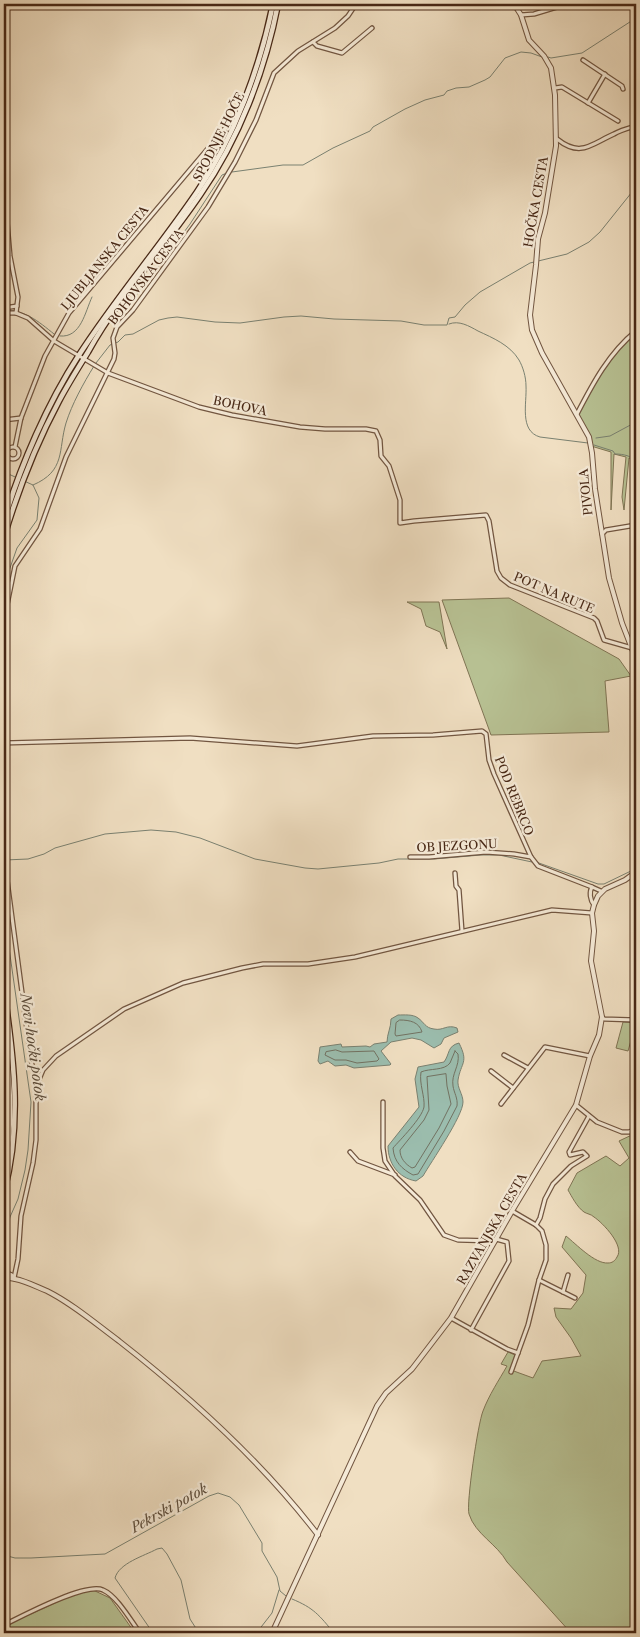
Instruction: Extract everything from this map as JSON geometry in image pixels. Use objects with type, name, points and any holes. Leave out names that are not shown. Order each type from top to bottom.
[{"type":"main road","name":"SPODNJE HOČE","points":[[164,240],[198,191],[235,122],[259,60],[273,4]]},
{"type":"main road","name":"SPODNJE HOČE","points":[[164,240],[201,194],[240,123],[264,61],[278,4]]},
{"type":"main road","points":[[4,520],[53,399],[78,356],[105,316],[164,240]]},
{"type":"main road","points":[[22,476],[58,402],[111,317],[164,240]]},
{"type":"main road","points":[[4,537],[19,484]]},
{"type":"main road","points":[[4,991],[12,1051],[16,1114],[12,1158],[4,1192]]},
{"type":"main road","points":[[4,1034],[11,1115],[4,1172]]},
{"type":"street","name":"BOHOVSKA CESTA","points":[[4,628],[15,566],[40,529],[66,457],[114,359],[113,338],[117,327],[139,302],[208,207],[235,162],[256,120],[274,73],[294,54],[343,22],[356,4]]},
{"type":"street","name":"HOČKA CESTA","points":[[514,4],[521,15],[528,40],[544,56],[551,68],[555,88],[556,139],[550,190],[538,239],[530,315],[536,342]]},
{"type":"street","points":[[521,15],[534,14],[568,4]]},
{"type":"street","points":[[313,42],[317,46],[342,53],[372,28]]},
{"type":"street","points":[[583,60],[622,86],[623,90]]},
{"type":"street","points":[[588,103],[605,74]]},
{"type":"street","points":[[555,88],[562,87],[618,121]]},
{"type":"street","name":"LJUBLJANSKA CESTA","points":[[15,446],[22,418],[43,363],[70,313],[227,126]]},
{"type":"street","points":[[556,139],[569,146],[582,149],[636,126]]},
{"type":"street","points":[[4,186],[10,256],[18,296],[16,310]]},
{"type":"street","points":[[4,308],[16,310]]},
{"type":"street","points":[[4,313],[16,310]]},
{"type":"street","name":"BOHOVA","points":[[16,310],[54,341],[108,373],[177,399],[232,416],[302,427],[372,429],[378,434],[381,456]]},
{"type":"street","points":[[577,414],[599,373],[610,357],[636,331]]},
{"type":"street","name":"PIVOLA","points":[[536,342],[577,414],[590,442],[601,534]]},
{"type":"street","points":[[4,420],[22,418]]},
{"type":"street","name":"LJUBLJANSKA CESTA","points":[[15,446],[19,449],[20,454],[17,458],[12,459],[8,456],[7,451],[10,447],[15,446]]},
{"type":"street","name":"POT NA RUTE","points":[[381,456],[389,466],[398,492],[400,523],[414,520],[486,515],[491,527],[497,571],[504,581],[594,618],[604,640],[632,648]]},
{"type":"street","name":"PIVOLA","points":[[601,534],[606,530],[636,525]]},
{"type":"street","points":[[601,534],[609,578],[622,623],[636,659]]},
{"type":"street","name":"POD REBRCO","points":[[4,743],[190,738],[297,746],[373,736],[433,735],[480,731],[486,734],[489,760],[494,774],[533,861]]},
{"type":"street","name":"OB JEZGONU","points":[[410,857],[486,852],[509,854],[533,861],[592,887]]},
{"type":"street","points":[[4,857],[31,1060],[33,1069],[39,1076]]},
{"type":"street","points":[[592,887],[601,891],[636,872]]},
{"type":"street","points":[[455,873],[462,931]]},
{"type":"street","name":"RAZVANJSKA CESTA","points":[[592,887],[590,893],[594,905]]},
{"type":"street","name":"RAZVANJSKA CESTA","points":[[272,1633],[377,1406],[386,1393],[412,1369],[451,1318],[512,1211],[576,1105],[603,1018],[591,961],[594,931],[592,913],[601,891]]},
{"type":"street","points":[[14,1278],[18,1260],[21,1216],[35,1148],[36,1092],[39,1076],[56,1056],[124,1009],[183,983],[242,968],[263,964],[308,964],[355,957],[552,910],[592,913]]},
{"type":"street","points":[[603,1018],[636,1020]]},
{"type":"street","points":[[501,1104],[545,1047],[590,1056]]},
{"type":"street","points":[[504,1055],[517,1060],[528,1068]]},
{"type":"street","points":[[491,1071],[514,1088]]},
{"type":"street","points":[[383,1102],[382,1148],[385,1161],[395,1176],[420,1200],[444,1235],[458,1240],[495,1240],[507,1242],[509,1261],[472,1330]]},
{"type":"street","points":[[576,1105],[597,1122],[622,1132],[636,1129]]},
{"type":"street","points":[[536,1225],[551,1188],[571,1166],[587,1156],[583,1152],[570,1154],[569,1152],[589,1116]]},
{"type":"street","points":[[350,1152],[358,1161],[395,1176]]},
{"type":"street","points":[[511,1372],[528,1325],[546,1260],[546,1245],[542,1231],[536,1225],[512,1211]]},
{"type":"street","points":[[4,1272],[48,1292],[70,1306],[125,1346],[169,1382],[248,1456],[285,1495],[318,1535]]},
{"type":"street","points":[[563,1292],[568,1275]]},
{"type":"street","points":[[4,1277],[14,1278]]},
{"type":"street","points":[[539,1280],[575,1298]]},
{"type":"street","points":[[451,1318],[507,1349],[518,1353]]},
{"type":"street","points":[[4,1625],[79,1591],[96,1588],[104,1590],[111,1595],[140,1633]]},
{"type":"shaded area","points":[[636,331],[636,460],[629,458],[624,510],[622,497],[626,457],[614,454],[611,510],[611,452],[591,446],[577,414],[610,357]]},
{"type":"shaded area","points":[[509,598],[619,659],[631,676],[605,681],[609,732],[491,735],[442,600]]},
{"type":"shaded area","points":[[407,602],[439,602],[447,649],[440,632],[426,626],[421,609]]},
{"type":"shaded area","points":[[623,1022],[636,1023],[628,1051],[616,1048]]},
{"type":"shaded area","points":[[4,1056],[8,1108],[4,1159]]},
{"type":"shaded area","points":[[636,1133],[636,1633],[571,1633],[472,1521],[469,1514],[471,1480],[483,1411],[507,1366],[501,1364],[508,1352],[515,1355],[511,1370],[533,1378],[542,1361],[581,1356],[556,1317],[554,1308],[571,1309],[583,1293],[586,1275],[562,1247],[566,1236],[592,1257],[603,1262],[614,1261],[619,1252],[616,1241],[603,1224],[581,1210],[568,1190],[577,1173],[606,1156],[620,1166],[629,1158],[619,1141]]},
{"type":"shaded area","points":[[93,1590],[110,1598],[135,1633],[4,1633],[4,1627],[11,1623],[77,1593]]},
{"type":"water","points":[[398,1015],[416,1017],[431,1028],[454,1027],[457,1028],[458,1032],[444,1038],[441,1044],[434,1048],[421,1040],[412,1038],[391,1042],[381,1051],[390,1065],[354,1068],[346,1065],[335,1066],[328,1061],[320,1064],[318,1061],[320,1047],[341,1044],[342,1047],[370,1047],[374,1044],[387,1042],[391,1019]]},
{"type":"water","points":[[459,1043],[464,1059],[458,1080],[458,1086],[463,1099],[462,1109],[423,1176],[416,1181],[404,1177],[392,1164],[388,1146],[419,1107],[415,1079],[418,1067],[444,1062],[452,1046]]},
{"type":"waterway","points":[[548,57],[582,53],[636,18]]},
{"type":"waterway","points":[[232,172],[283,165],[303,165],[333,148],[370,131],[373,127],[405,109],[425,100],[444,95],[447,91],[469,87],[485,80],[490,77],[505,58],[521,52],[542,57]]},
{"type":"waterway","points":[[122,313],[190,224],[222,175],[227,173]]},
{"type":"waterway","points":[[96,363],[110,345],[118,342],[125,335],[133,334],[159,320],[177,317],[240,323],[301,316],[447,325],[449,318],[455,317],[480,292],[530,263],[567,254],[589,242],[600,232],[636,187]]},
{"type":"waterway","points":[[60,336],[67,336],[78,328],[92,297]]},
{"type":"waterway","points":[[4,310],[25,314],[54,334]]},
{"type":"waterway","points":[[449,324],[460,323],[468,326],[501,342],[515,355],[525,376],[526,416],[529,429],[533,434],[540,437],[588,443]]},
{"type":"waterway","points":[[33,485],[44,479],[56,466],[68,416],[94,366]]},
{"type":"waterway","points":[[596,438],[610,436],[636,422]]},
{"type":"waterway","points":[[594,445],[613,451],[615,454],[630,457],[636,461]]},
{"type":"waterway","name":"Novi hočki potok","points":[[4,472],[33,485],[39,498],[37,520],[17,548],[4,585]]},
{"type":"waterway","points":[[5,860],[28,859],[55,848],[105,834],[151,830],[176,832],[200,838],[255,859],[305,868],[318,869],[379,863],[398,859],[434,859],[481,855],[499,855],[532,862]]},
{"type":"waterway","points":[[536,862],[598,884],[604,884],[633,870]]},
{"type":"waterway","name":"Novi hočki potok","points":[[4,913],[31,1102],[25,1170],[18,1199],[10,1217],[4,1240]]},
{"type":"waterway","name":"Pekrski potok","points":[[4,1555],[15,1558],[31,1558],[105,1554],[209,1496],[218,1493],[230,1497],[239,1505],[262,1543],[262,1551],[277,1577],[280,1591],[286,1596]]},
{"type":"waterway","points":[[153,1633],[115,1578],[121,1568],[127,1564],[162,1548],[181,1580],[190,1619],[199,1633]]},
{"type":"waterway","points":[[258,1631],[272,1613],[279,1590]]},
{"type":"waterway","name":"Pekrski potok","points":[[292,1599],[316,1613],[334,1633]]},
{"type":"waterway","points":[[249,1633],[256,1632]]}]
